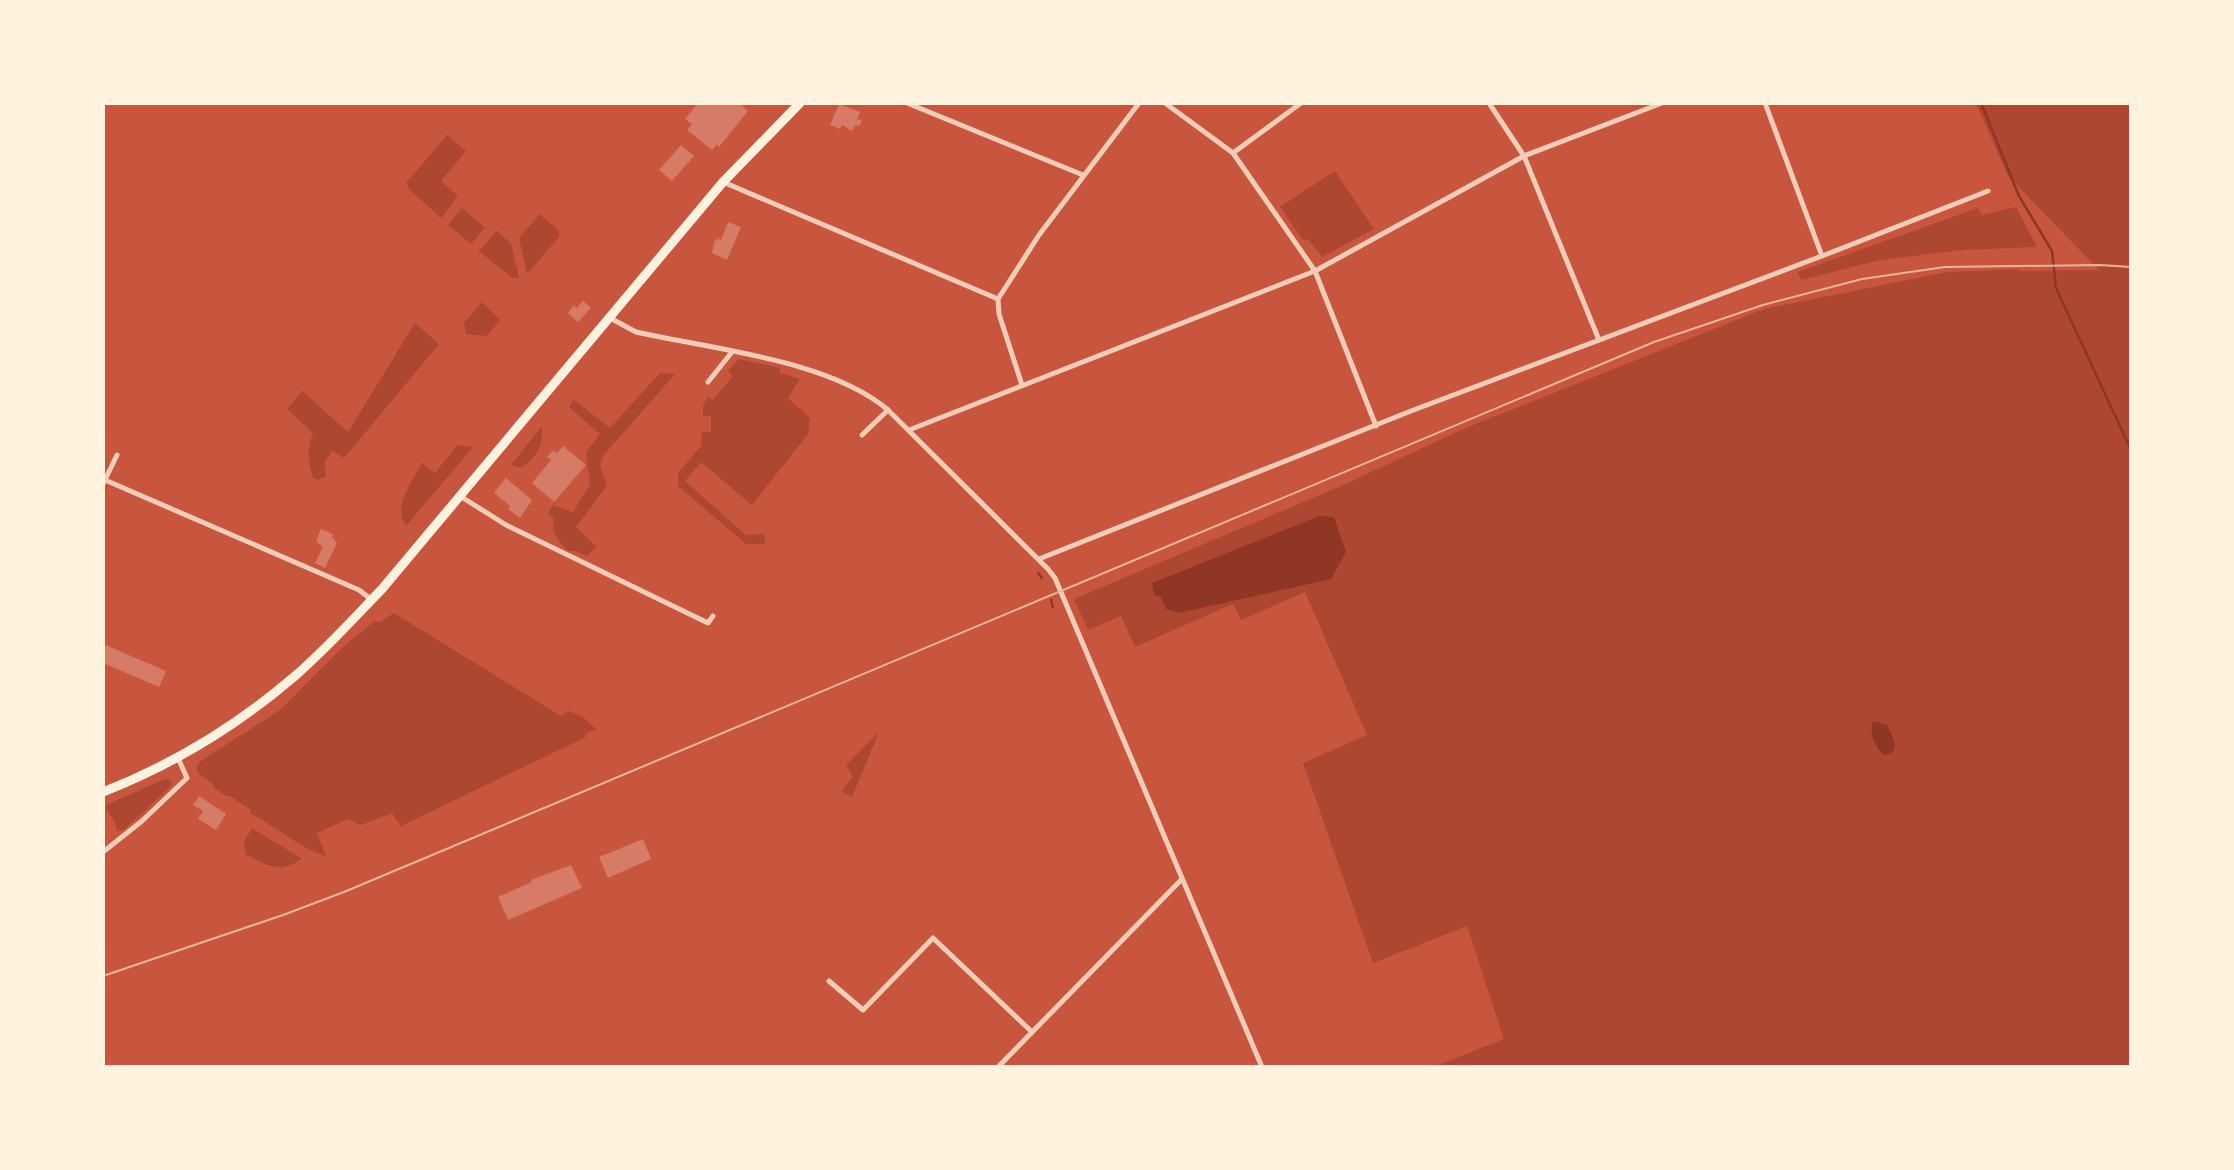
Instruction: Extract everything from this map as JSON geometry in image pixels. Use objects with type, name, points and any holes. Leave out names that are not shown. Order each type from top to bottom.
[{"type":"main road","points":[[103,792],[178,758],[265,700],[296,675],[372,600],[723,182],[800,103]]},
{"type":"street","points":[[908,103],[1083,175]]},
{"type":"street","points":[[1022,385],[999,314],[998,299],[1039,235],[1139,103]]},
{"type":"street","points":[[1165,103],[1233,153],[1279,223],[1315,271],[1376,426]]},
{"type":"street","points":[[1233,153],[1301,103]]},
{"type":"street","points":[[1489,103],[1524,156],[1599,340]]},
{"type":"street","points":[[909,430],[1315,271],[1524,156],[1662,103]]},
{"type":"street","points":[[1765,103],[1822,256]]},
{"type":"street","points":[[723,182],[998,299]]},
{"type":"street","points":[[1039,559],[1376,426],[1988,191]]},
{"type":"street","points":[[610,318],[636,332],[822,373],[859,390],[888,410],[1039,559],[1055,578],[1262,1067]]},
{"type":"street","points":[[708,382],[732,352]]},
{"type":"street","points":[[862,435],[888,410]]},
{"type":"street","points":[[117,455],[104,482],[359,590],[372,600]]},
{"type":"street","points":[[460,496],[506,525],[708,623],[713,616]]},
{"type":"street","points":[[590,564],[596,557]]},
{"type":"street","points":[[103,852],[142,821],[187,778],[178,758]]},
{"type":"street","points":[[998,1067],[1182,879]]},
{"type":"street","points":[[829,981],[863,1010],[933,938],[1032,1032]]},
{"type":"shaded area","points":[[1976,103],[2131,103],[2131,1067],[1433,1067],[1504,1039],[1467,926],[1373,963],[1303,763],[1367,735],[1305,592],[1241,620],[1233,604],[1135,647],[1121,616],[1088,630],[1074,599],[1341,486],[1468,427],[1764,309],[1947,272],[2099,270],[2008,176]]},
{"type":"shaded area","points":[[447,135],[466,151],[441,181],[458,196],[441,218],[409,189],[406,183]]},
{"type":"shaded area","points":[[1335,171],[1374,229],[1322,257],[1309,240],[1302,239],[1280,207]]},
{"type":"shaded area","points":[[2016,207],[2037,247],[1963,250],[1880,260],[1801,280],[1798,272],[1978,208],[1982,215]]},
{"type":"shaded area","points":[[462,208],[485,227],[471,244],[448,225]]},
{"type":"shaded area","points":[[540,214],[559,231],[559,237],[527,274],[519,238]]},
{"type":"shaded area","points":[[497,231],[511,244],[519,278],[512,278],[479,251]]},
{"type":"shaded area","points":[[482,302],[500,320],[487,336],[466,334],[464,323]]},
{"type":"shaded area","points":[[415,323],[439,344],[344,458],[332,451],[324,463],[326,476],[318,480],[313,478],[308,455],[313,433],[287,409],[302,391],[348,432]]},
{"type":"shaded area","points":[[739,359],[780,368],[780,373],[800,379],[788,398],[810,418],[808,434],[752,505],[701,462],[685,481],[746,535],[764,534],[765,544],[746,544],[678,486],[678,473],[701,446],[702,432],[711,432],[711,416],[703,416],[703,405],[708,397],[713,400],[733,376],[728,371]]},
{"type":"shaded area","points":[[660,373],[675,374],[603,456],[600,466],[607,486],[576,527],[597,547],[587,556],[568,551],[556,536],[554,519],[548,514],[553,505],[573,512],[590,485],[586,452],[600,434],[569,407],[574,400],[610,428]]},
{"type":"shaded area","points":[[542,426],[540,445],[535,455],[521,468],[511,465]]},
{"type":"shaded area","points":[[457,445],[473,447],[406,526],[401,511],[403,502],[422,463],[435,473]]},
{"type":"shaded area","points":[[1319,516],[1334,517],[1346,552],[1331,579],[1179,613],[1166,609],[1161,597],[1154,595],[1152,583]]},
{"type":"shaded area","points":[[394,613],[561,716],[569,711],[583,717],[596,729],[585,734],[586,737],[401,826],[392,813],[361,825],[348,819],[317,833],[326,856],[299,844],[250,813],[251,810],[213,787],[213,784],[199,774],[196,767],[201,761],[280,710],[342,648],[376,620],[378,623]]},
{"type":"shaded area","points":[[1873,721],[1887,725],[1895,744],[1890,754],[1884,755],[1875,744],[1872,735]]},
{"type":"shaded area","points":[[879,732],[852,797],[841,791],[853,777],[846,765]]},
{"type":"shaded area","points":[[165,779],[172,780],[170,787],[124,830],[117,831],[106,805]]},
{"type":"shaded area","points":[[252,828],[302,859],[294,864],[274,867],[246,855],[244,842]]},
{"type":"building","points":[[698,103],[739,103],[748,111],[719,147],[717,144],[712,150],[687,130],[692,124],[685,119]]},
{"type":"building","points":[[839,104],[860,112],[857,119],[862,120],[852,131],[842,125],[840,129],[830,125]]},
{"type":"building","points":[[681,145],[694,156],[672,181],[659,170]]},
{"type":"building","points":[[728,222],[741,227],[727,260],[712,253],[715,240],[721,240]]},
{"type":"building","points":[[583,301],[591,308],[578,322],[568,313],[574,305],[577,308]]},
{"type":"building","points":[[563,446],[586,465],[554,502],[532,483],[551,460],[547,457],[553,450],[557,453]]},
{"type":"building","points":[[506,478],[532,500],[520,518],[494,493]]},
{"type":"building","points":[[321,529],[333,534],[332,537],[337,543],[325,568],[315,563],[323,547],[316,541]]},
{"type":"building","points":[[103,644],[166,671],[159,687],[103,663]]},
{"type":"building","points":[[199,796],[226,814],[216,830],[198,819],[203,811],[193,805]]},
{"type":"building","points":[[643,839],[651,859],[608,878],[599,857]]},
{"type":"building","points":[[571,865],[582,888],[508,920],[498,897],[532,882],[531,880]]},
{"type":"waterway","points":[[1981,103],[2019,196],[2052,251],[2056,288],[2131,450]]},
{"type":"waterway","points":[[1038,573],[1042,578]]},
{"type":"waterway","points":[[1051,600],[1053,607]]},
{"type":"tram line","points":[[103,976],[344,892],[1654,342],[1763,305],[1862,279],[1945,267],[2131,267]]}]
